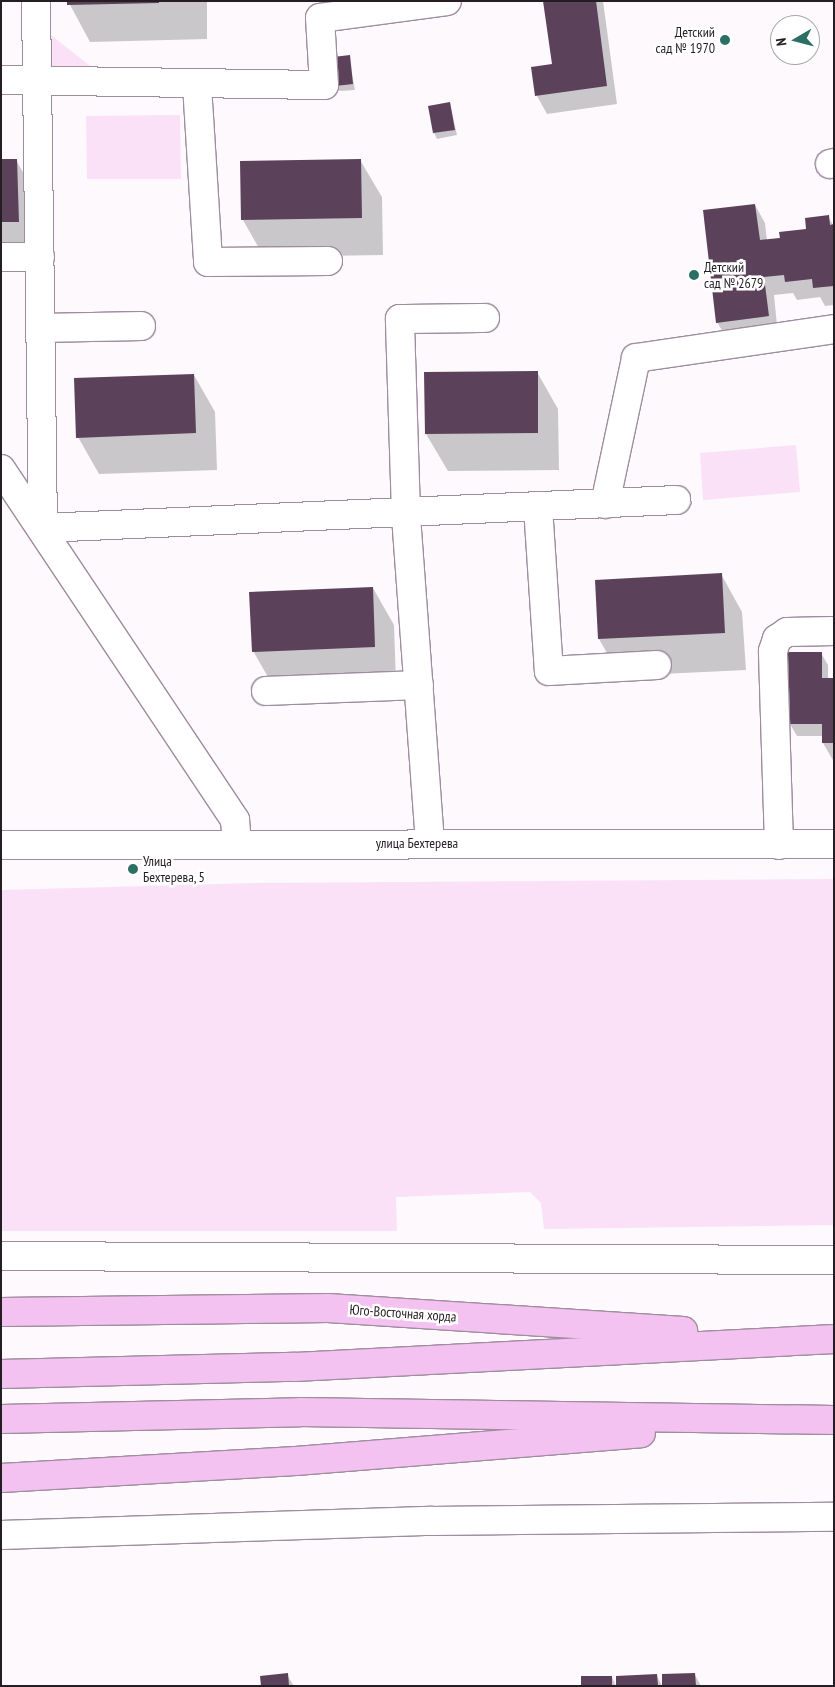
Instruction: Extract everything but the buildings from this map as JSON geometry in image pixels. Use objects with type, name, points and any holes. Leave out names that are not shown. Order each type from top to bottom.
[{"type":"main road","name":"Юго-Восточная хорда","points":[[1,1312],[328,1308],[805,1340]]},
{"type":"main road","name":"Юго-Восточная хорда","points":[[1,1374],[295,1368],[834,1339]]},
{"type":"main road","points":[[1,1419],[300,1412],[800,1421],[834,1420]]},
{"type":"main road","points":[[1,1478],[296,1461],[800,1421]]},
{"type":"street","points":[[36,1],[43,528]]},
{"type":"street","points":[[1,80],[197,84],[324,84],[320,18],[447,1]]},
{"type":"street","points":[[197,84],[208,262],[328,261]]},
{"type":"street","points":[[1,256],[40,257]]},
{"type":"street","points":[[430,843],[406,514],[400,319],[485,318]]},
{"type":"street","points":[[41,328],[141,326]]},
{"type":"street","points":[[605,504],[636,358],[834,329]]},
{"type":"street","points":[[1,469],[43,528],[235,820],[237,844]]},
{"type":"street","points":[[43,528],[406,514],[676,500]]},
{"type":"street","points":[[538,507],[549,671],[657,665]]},
{"type":"street","points":[[779,845],[773,651],[777,639],[787,632],[834,631]]},
{"type":"street","points":[[266,692],[419,685]]},
{"type":"street","name":"улица Бехтерева","points":[[1,845],[834,844]]},
{"type":"street","points":[[785,1260],[834,1248]]},
{"type":"street","points":[[1,1256],[834,1260]]},
{"type":"street","points":[[1,1535],[432,1521],[834,1517]]},
{"type":"shaded area","points":[[42,28],[103,76],[45,74]]},
{"type":"shaded area","points":[[180,115],[181,179],[87,179],[86,116]]},
{"type":"shaded area","points":[[796,445],[800,492],[703,500],[700,453]]},
{"type":"shaded area","points":[[834,879],[834,1225],[544,1229],[541,1203],[530,1192],[396,1197],[397,1231],[1,1231],[1,890],[257,883]]},
{"type":"place","name":"Детский сад № 1970","points":[[725,40]]},
{"type":"place","name":"Детский сад № 2679","points":[[694,275]]},
{"type":"place","name":"Улица Бехтерева, 5","points":[[133,869]]}]
